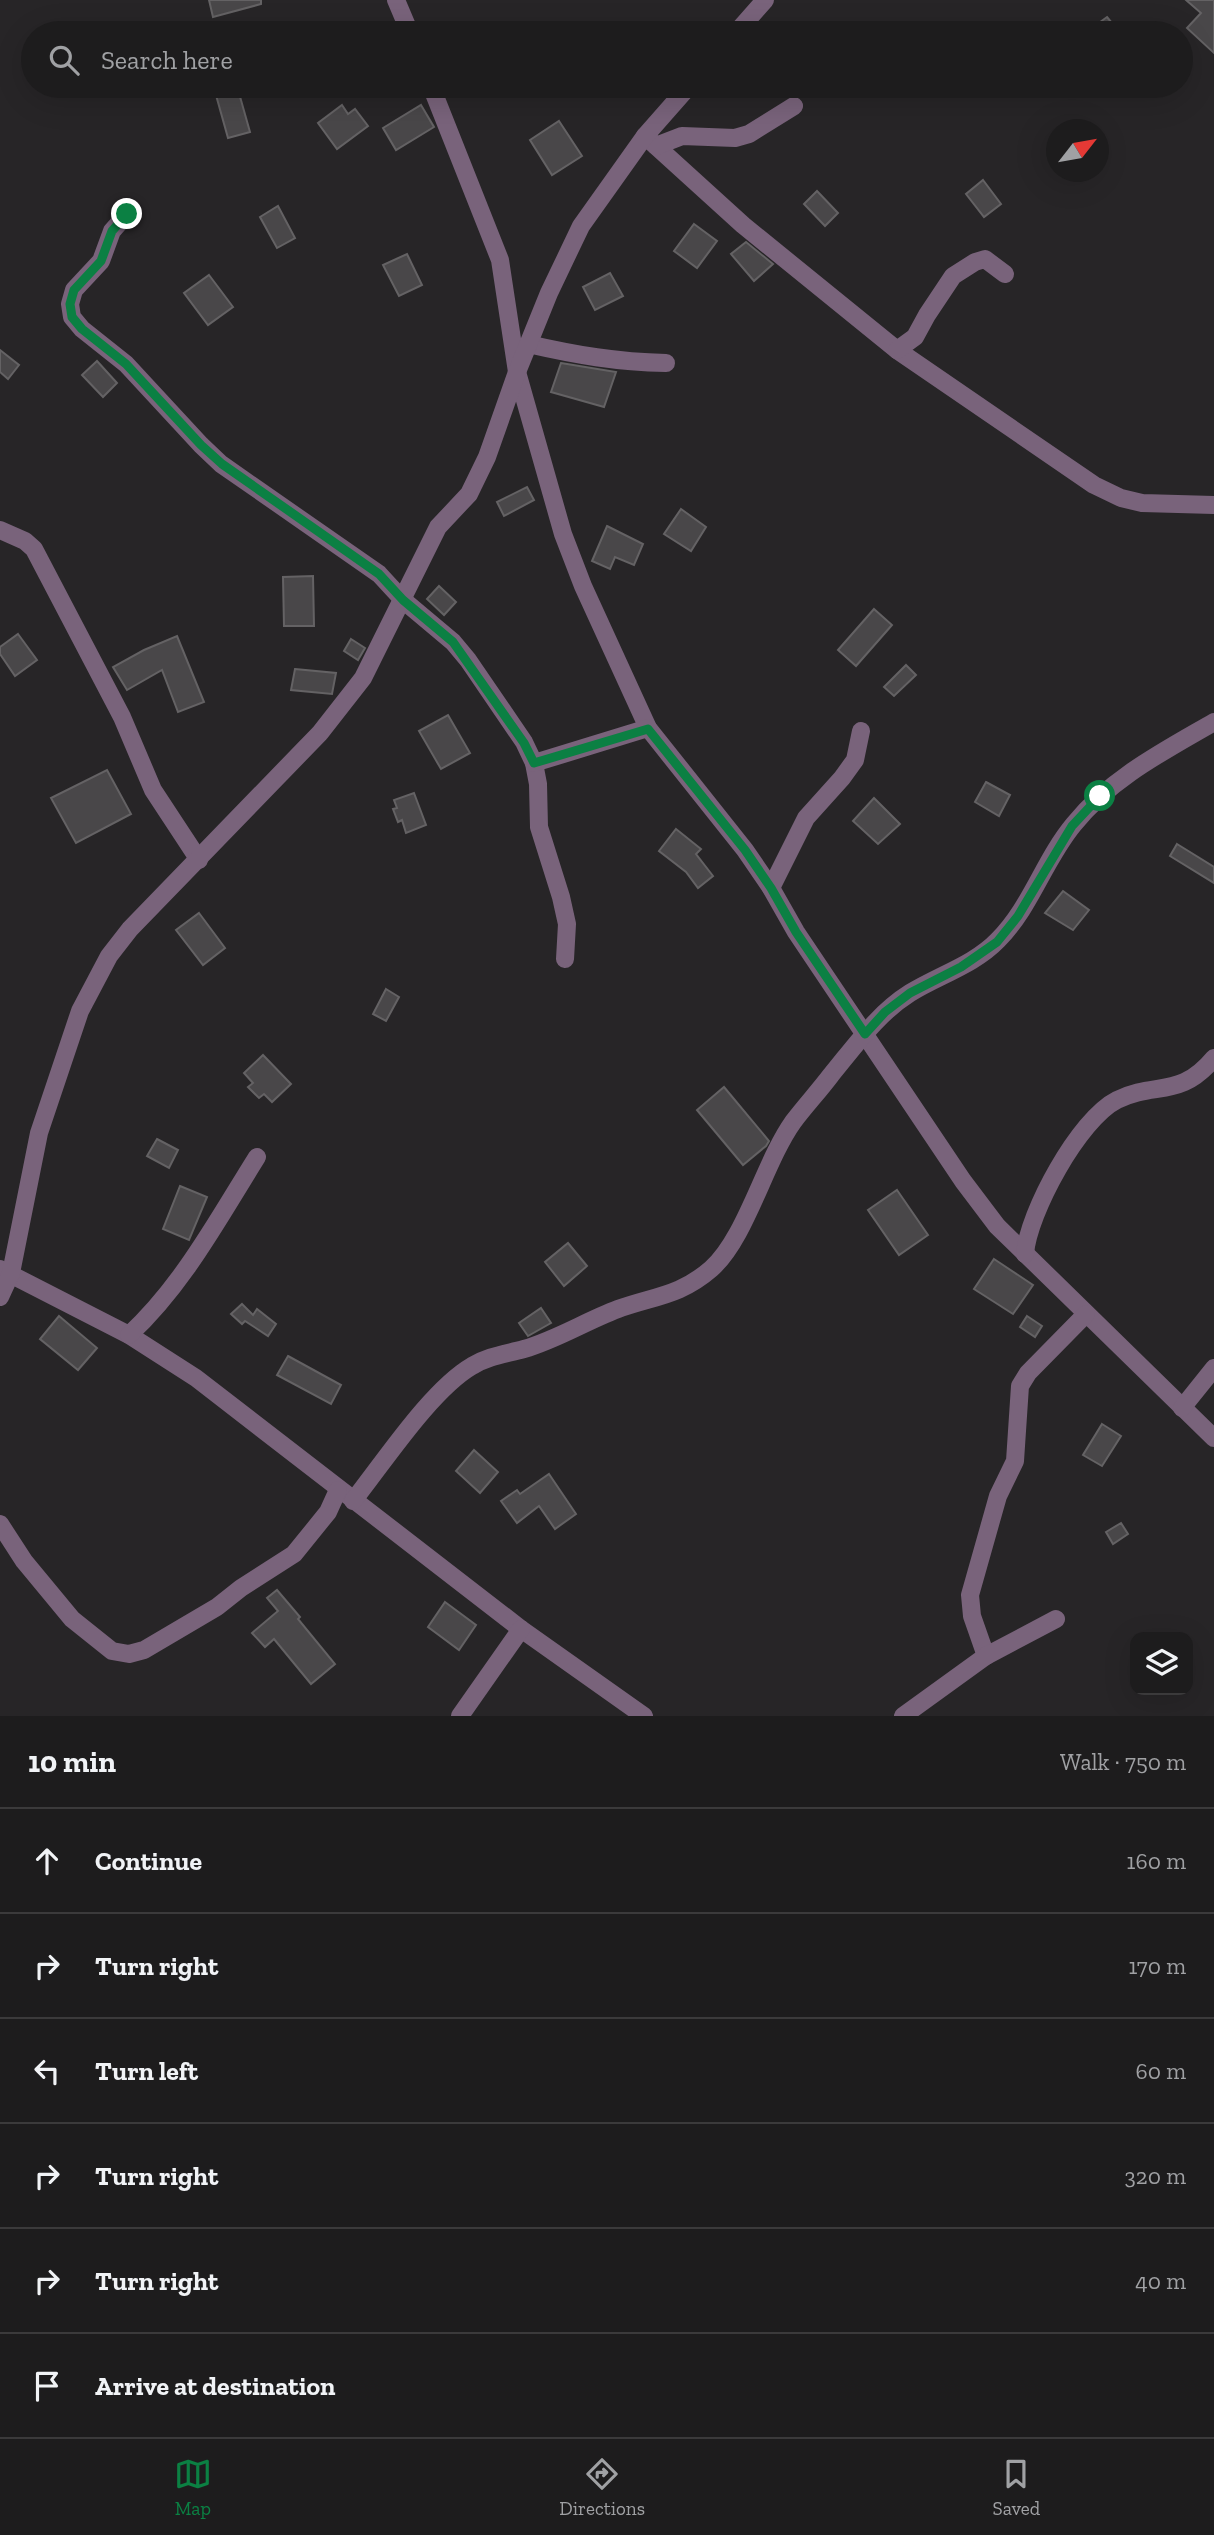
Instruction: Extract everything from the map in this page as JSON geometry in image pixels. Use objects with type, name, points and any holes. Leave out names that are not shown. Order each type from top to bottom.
[{"type":"street","points":[[396,0],[405,21]]},
{"type":"street","points":[[747,21],[765,0]]},
{"type":"street","points":[[436,98],[499,260],[517,372],[562,534],[648,729],[745,850],[796,932],[963,1181],[997,1226],[1214,1438]]},
{"type":"street","points":[[0,1297],[38,1133],[80,1011],[109,956],[130,929],[320,733],[363,678],[438,527],[469,494],[487,457],[528,344],[581,226],[650,141],[680,98]]},
{"type":"street","points":[[650,141],[682,136],[735,138],[749,134],[794,106]]},
{"type":"street","points":[[650,141],[743,225],[897,350],[1103,489],[1121,498],[1142,503],[1214,505]]},
{"type":"street","points":[[127,214],[112,231],[101,261],[74,290],[70,304],[72,317],[82,329],[126,364],[222,464],[379,574],[403,600],[453,642],[524,743],[534,763],[540,827],[561,897],[566,925],[565,959]]},
{"type":"street","points":[[897,350],[915,337],[926,315],[953,276],[975,261],[985,259],[1005,274]]},
{"type":"street","points":[[528,344],[574,355],[623,362],[666,363]]},
{"type":"street","points":[[0,530],[24,541],[34,549],[122,717],[153,790],[199,860]]},
{"type":"street","points":[[353,1501],[423,1410],[462,1372],[477,1363],[542,1343],[620,1308],[683,1289],[713,1267],[735,1237],[765,1172],[793,1123],[885,1012],[910,993],[961,967],[997,942],[1018,916],[1072,826],[1100,796],[1137,767],[1214,722]]},
{"type":"street","points":[[534,763],[648,729]]},
{"type":"street","points":[[771,888],[806,818],[855,760],[862,731]]},
{"type":"street","points":[[1025,1254],[1026,1238],[1044,1194],[1079,1138],[1100,1112],[1118,1100],[1191,1080],[1214,1058]]},
{"type":"street","points":[[129,1335],[150,1316],[168,1294],[257,1157]]},
{"type":"street","points":[[5,1271],[129,1335],[196,1378],[521,1629],[644,1716]]},
{"type":"street","points":[[986,1656],[972,1616],[970,1595],[998,1496],[1016,1461],[1020,1385],[1028,1373],[1086,1314]]},
{"type":"street","points":[[1182,1408],[1214,1368]]},
{"type":"street","points":[[0,1524],[24,1561],[72,1619],[113,1651],[129,1654],[144,1650],[217,1607],[294,1553],[328,1511],[338,1490]]},
{"type":"street","points":[[903,1716],[986,1656],[1056,1619]]},
{"type":"street","points":[[460,1716],[521,1629]]},
{"type":"building","points":[[209,0],[261,0],[261,4],[213,17]]},
{"type":"building","points":[[1186,0],[1214,0],[1214,53],[1193,34],[1193,22],[1201,13]]},
{"type":"building","points":[[217,98],[240,98],[250,132],[228,138]]},
{"type":"building","points":[[342,105],[348,114],[355,109],[368,126],[337,149],[318,123]]},
{"type":"building","points":[[421,105],[434,127],[396,150],[383,128]]},
{"type":"building","points":[[559,121],[582,156],[552,175],[530,140]]},
{"type":"building","points":[[983,180],[1001,204],[984,217],[966,194]]},
{"type":"building","points":[[817,191],[838,213],[825,226],[804,204]]},
{"type":"building","points":[[278,206],[295,238],[277,248],[260,217]]},
{"type":"building","points":[[694,224],[717,241],[697,268],[674,251]]},
{"type":"building","points":[[746,242],[773,264],[754,281],[731,254]]},
{"type":"building","points":[[407,254],[422,285],[399,296],[383,265]]},
{"type":"building","points":[[610,273],[623,296],[595,310],[583,287]]},
{"type":"building","points":[[209,275],[233,307],[208,325],[184,293]]},
{"type":"building","points":[[0,350],[19,365],[8,379],[0,372]]},
{"type":"building","points":[[97,361],[117,383],[103,397],[82,375]]},
{"type":"building","points":[[561,363],[616,372],[604,407],[551,392]]},
{"type":"building","points":[[527,487],[534,500],[504,516],[497,502]]},
{"type":"building","points":[[681,509],[706,527],[691,551],[664,534]]},
{"type":"building","points":[[607,526],[643,544],[634,565],[615,557],[610,569],[592,561]]},
{"type":"building","points":[[313,576],[314,626],[284,626],[283,577]]},
{"type":"building","points":[[439,586],[456,602],[444,615],[427,599]]},
{"type":"building","points":[[874,609],[892,625],[856,666],[838,650]]},
{"type":"building","points":[[18,634],[37,660],[15,676],[0,654],[0,647]]},
{"type":"building","points":[[177,636],[204,702],[178,712],[162,670],[127,690],[113,667]]},
{"type":"building","points":[[351,639],[365,648],[358,660],[344,651]]},
{"type":"building","points":[[906,665],[916,675],[894,696],[884,687]]},
{"type":"building","points":[[295,669],[336,673],[332,694],[291,690]]},
{"type":"building","points":[[448,715],[470,753],[441,769],[419,731]]},
{"type":"building","points":[[107,770],[131,814],[76,843],[51,798]]},
{"type":"building","points":[[986,782],[1010,795],[999,816],[975,802]]},
{"type":"building","points":[[414,793],[426,825],[406,833],[402,820],[398,822],[393,809],[397,808],[394,800]]},
{"type":"building","points":[[874,798],[900,824],[878,844],[853,821]]},
{"type":"building","points":[[676,829],[701,849],[696,854],[713,876],[698,888],[686,872],[659,851]]},
{"type":"building","points":[[1177,844],[1214,867],[1214,883],[1170,856]]},
{"type":"building","points":[[1063,891],[1089,910],[1073,930],[1045,913]]},
{"type":"building","points":[[199,913],[225,948],[203,965],[176,930]]},
{"type":"building","points":[[386,989],[399,997],[386,1021],[373,1014]]},
{"type":"building","points":[[263,1055],[291,1084],[272,1102],[264,1094],[259,1098],[248,1087],[253,1083],[244,1073]]},
{"type":"building","points":[[724,1087],[769,1141],[743,1165],[697,1110]]},
{"type":"building","points":[[157,1139],[178,1150],[169,1168],[147,1156]]},
{"type":"building","points":[[180,1186],[207,1197],[189,1240],[163,1229]]},
{"type":"building","points":[[897,1190],[928,1235],[899,1255],[868,1210]]},
{"type":"building","points":[[568,1243],[587,1266],[564,1286],[545,1262]]},
{"type":"building","points":[[994,1259],[1033,1285],[1013,1314],[974,1289]]},
{"type":"building","points":[[242,1304],[253,1315],[257,1309],[276,1324],[268,1336],[245,1321],[242,1324],[231,1314]]},
{"type":"building","points":[[541,1308],[551,1323],[528,1336],[519,1323]]},
{"type":"building","points":[[59,1316],[97,1348],[78,1370],[40,1339]]},
{"type":"building","points":[[1027,1316],[1042,1326],[1035,1337],[1020,1327]]},
{"type":"building","points":[[288,1356],[341,1385],[331,1404],[277,1375]]},
{"type":"building","points":[[1102,1424],[1121,1436],[1102,1466],[1083,1455]]},
{"type":"building","points":[[474,1450],[498,1472],[480,1493],[456,1471]]},
{"type":"building","points":[[549,1474],[576,1514],[555,1529],[539,1506],[517,1523],[501,1501],[517,1490],[520,1494]]},
{"type":"building","points":[[1121,1523],[1128,1534],[1113,1544],[1106,1532]]},
{"type":"building","points":[[277,1590],[335,1664],[311,1684],[274,1639],[265,1647],[252,1633],[278,1611],[267,1598]]},
{"type":"building","points":[[445,1602],[476,1625],[459,1650],[428,1627]]},
{"type":"route","points":[[127,214],[112,231],[101,261],[74,290],[70,304],[72,317],[82,329],[126,364],[222,464],[379,574],[403,600],[453,642],[524,743],[534,763],[648,729],[745,850],[865,1034],[885,1012],[910,993],[961,967],[997,942],[1018,916],[1072,826],[1100,796]]}]
